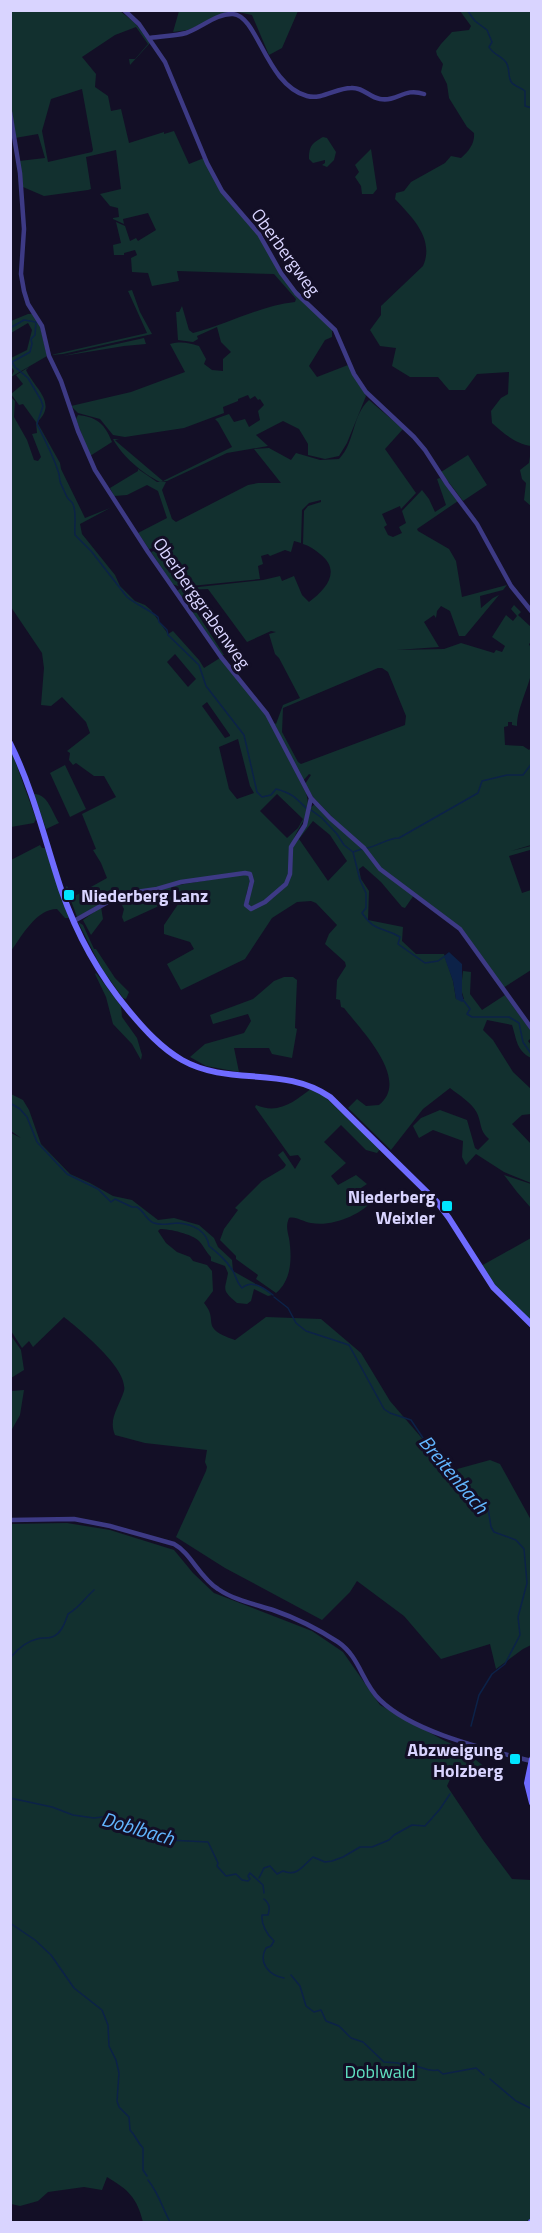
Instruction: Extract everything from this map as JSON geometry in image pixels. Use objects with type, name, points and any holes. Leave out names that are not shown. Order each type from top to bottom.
[{"type":"main road","points":[[10,743],[22,768],[74,921],[97,967],[140,1024],[171,1053],[194,1065],[219,1073],[281,1078],[298,1082],[319,1090],[335,1101],[442,1209],[493,1287],[531,1325]]},
{"type":"main road","points":[[531,1760],[527,1783],[531,1803]]},
{"type":"street","name":"Oberbergweg","points":[[124,10],[134,18],[150,38],[171,74],[202,150],[222,191],[259,234],[281,273],[296,293],[335,330],[354,374],[366,392],[425,450],[482,531],[511,586],[531,612]]},
{"type":"street","points":[[150,38],[186,33],[225,15],[235,15],[243,19],[251,29],[278,75],[290,88],[299,93],[317,96],[352,88],[363,90],[381,99],[394,98],[410,91],[424,94]]},
{"type":"street","name":"Oberberggrabenweg","points":[[10,112],[20,173],[24,229],[21,268],[24,291],[28,304],[42,326],[49,356],[69,400],[90,459],[148,551],[209,640],[267,714],[311,798],[364,848],[380,869],[460,929],[531,1029]]},
{"type":"street","points":[[74,921],[122,894],[157,889],[181,882],[245,873],[250,874],[252,880],[246,905],[249,908],[256,907],[286,884],[290,874],[291,847],[305,825],[311,798]]},
{"type":"street","points":[[10,1520],[74,1519],[110,1526],[174,1544],[184,1552],[202,1576],[223,1592],[298,1620],[345,1647],[359,1665],[373,1692],[392,1710],[457,1741],[531,1760]]},
{"type":"green space","points":[[10,11],[120,11],[135,23],[150,43],[130,65],[129,59],[135,59],[148,44],[136,27],[115,35],[82,57],[96,74],[95,87],[108,96],[111,111],[121,109],[129,143],[174,131],[189,164],[204,158],[221,192],[258,235],[278,270],[332,329],[332,337],[325,340],[309,366],[317,377],[348,365],[366,396],[347,443],[339,456],[325,459],[308,455],[308,444],[299,429],[283,421],[256,435],[268,446],[227,453],[167,481],[160,482],[133,463],[113,439],[119,439],[115,440],[163,481],[232,447],[215,419],[229,414],[234,422],[245,419],[249,427],[260,420],[258,411],[264,405],[260,399],[258,400],[255,396],[250,399],[248,395],[223,407],[224,413],[184,428],[125,437],[113,435],[100,419],[78,413],[71,406],[131,392],[185,372],[170,344],[185,343],[199,346],[206,359],[204,364],[212,370],[223,371],[223,359],[231,352],[221,342],[217,327],[197,336],[198,339],[193,342],[178,340],[176,312],[179,312],[182,306],[189,330],[193,333],[269,307],[295,302],[296,299],[274,274],[177,271],[179,281],[152,286],[148,273],[132,272],[131,258],[137,255],[135,250],[124,253],[124,255],[114,255],[113,245],[121,243],[116,222],[125,226],[130,241],[136,238],[138,241],[156,230],[148,213],[123,219],[124,224],[113,219],[119,217],[118,208],[110,206],[100,194],[121,189],[116,150],[86,157],[91,189],[44,196],[23,187],[19,161],[45,158],[38,134],[15,138],[10,99]],"holes":[[[82,89],[93,150],[48,162],[42,131],[51,99]]]},
{"type":"green space","points":[[179,11],[232,11],[188,30],[173,32]]},
{"type":"green space","points":[[233,11],[298,11],[282,48],[269,55],[252,15]]},
{"type":"green space","points":[[460,11],[531,11],[531,446],[515,440],[492,423],[491,411],[501,398],[508,394],[509,372],[477,374],[465,390],[449,390],[438,377],[410,377],[392,366],[396,348],[380,346],[370,330],[381,315],[381,306],[423,266],[426,256],[424,238],[420,229],[395,199],[396,193],[404,191],[411,182],[445,163],[451,156],[461,158],[469,150],[474,140],[474,133],[467,127],[449,98],[447,84],[441,72],[443,64],[436,51],[452,32],[469,30],[471,26]]},
{"type":"green space","points":[[323,137],[327,138],[336,152],[334,160],[327,167],[322,165],[325,160],[313,163],[309,159],[312,145]]},
{"type":"green space","points":[[371,149],[377,189],[373,194],[362,194],[361,186],[355,177],[359,172],[355,165]]},
{"type":"green space","points":[[132,290],[140,312],[152,334],[51,355],[147,333],[128,291]]},
{"type":"green space","points":[[32,314],[39,322],[47,356],[11,377],[14,371],[11,358],[27,350],[32,330],[28,323],[11,333],[11,321]]},
{"type":"green space","points":[[144,338],[146,344],[63,356]]},
{"type":"green space","points":[[29,367],[26,370],[45,402],[43,415],[37,422],[60,463],[85,518],[110,508],[80,524],[82,534],[115,575],[120,586],[135,601],[151,610],[168,634],[173,631],[204,668],[220,658],[266,715],[306,793],[307,814],[293,841],[290,867],[285,883],[274,894],[251,907],[247,905],[251,873],[118,895],[77,917],[66,887],[73,897],[107,878],[93,850],[96,849],[82,814],[116,797],[104,776],[94,776],[76,763],[73,765],[69,760],[70,753],[67,751],[90,733],[86,722],[62,697],[51,706],[41,705],[44,668],[42,653],[11,607],[10,396],[15,401],[14,417],[27,440],[34,460],[38,461],[41,457],[32,434],[37,433],[36,422],[23,404],[19,405],[11,394],[23,384],[16,375]],"holes":[[[175,654],[196,679],[188,687],[167,662]],[[207,702],[230,736],[225,738],[202,706]],[[238,739],[250,786],[254,793],[237,799],[229,789],[219,747]],[[277,794],[303,819],[298,828],[287,838],[260,811]]]},
{"type":"green space","points":[[369,400],[403,429],[385,449],[416,493],[401,509],[400,506],[382,514],[388,535],[393,537],[402,533],[399,527],[406,523],[402,511],[422,490],[435,512],[446,505],[437,479],[440,478],[458,501],[417,529],[418,531],[449,549],[456,561],[462,597],[507,585],[503,590],[480,596],[481,608],[499,595],[465,636],[459,636],[450,611],[441,606],[436,618],[434,615],[424,622],[439,647],[397,650],[444,649],[461,643],[494,653],[496,650],[502,652],[505,646],[492,637],[506,615],[513,621],[517,616],[511,609],[514,605],[521,612],[518,615],[531,627],[529,644],[533,664],[531,675],[517,726],[508,722],[508,726],[504,727],[505,745],[523,746],[529,750],[531,748],[531,845],[511,851],[531,846],[531,854],[530,850],[509,856],[522,893],[531,890],[531,970],[503,988],[467,936],[381,868],[313,797],[305,784],[311,775],[309,774],[303,781],[274,723],[276,724],[283,705],[300,698],[275,654],[269,634],[276,632],[271,631],[247,642],[208,589],[182,590],[224,655],[222,655],[177,591],[180,589],[263,580],[280,576],[282,581],[294,576],[302,595],[309,602],[326,586],[331,573],[327,560],[303,544],[304,511],[308,506],[321,502],[321,500],[309,503],[302,510],[301,543],[294,541],[291,552],[285,550],[270,556],[268,554],[261,556],[263,564],[258,566],[260,579],[181,587],[172,584],[151,552],[159,554],[173,543],[149,549],[138,533],[167,518],[158,491],[147,485],[127,495],[114,496],[110,488],[138,469],[157,482],[166,482],[162,490],[172,519],[176,522],[248,485],[281,483],[254,449],[269,448],[291,460],[296,453],[320,460],[339,459],[348,445],[363,406]],"holes":[[[382,668],[388,672],[406,716],[405,725],[301,764],[298,762],[282,732],[283,708]]]},
{"type":"green space","points":[[78,415],[100,422],[112,442],[90,456],[76,419]]},
{"type":"green space","points":[[468,455],[487,485],[463,501],[441,472]]},
{"type":"green space","points":[[530,456],[531,506],[524,500],[526,483],[522,479],[520,470],[529,463]]},
{"type":"green space","points":[[10,747],[36,819],[34,823],[11,827]]},
{"type":"green space","points":[[65,765],[86,809],[70,817],[50,773]]},
{"type":"green space","points":[[34,794],[46,800],[59,823],[46,829]]},
{"type":"green space","points":[[315,804],[363,848],[374,863],[414,895],[405,908],[402,907],[381,882],[363,866],[359,869],[361,879],[369,891],[368,920],[403,927],[402,941],[416,954],[444,954],[456,999],[464,999],[461,989],[463,971],[471,972],[470,994],[482,1010],[505,995],[531,1031],[531,1038],[528,1041],[531,1045],[531,1058],[520,1048],[512,1025],[487,1020],[483,1030],[493,1040],[513,1072],[531,1089],[531,1114],[522,1115],[512,1124],[531,1144],[531,1183],[504,1172],[476,1154],[466,1165],[462,1157],[463,1141],[433,1130],[419,1138],[413,1126],[421,1118],[440,1110],[467,1120],[475,1148],[478,1150],[489,1139],[482,1130],[475,1109],[450,1088],[423,1109],[391,1150],[348,1108],[357,1099],[366,1106],[379,1105],[387,1095],[389,1082],[380,1055],[341,1007],[340,1000],[336,999],[337,980],[346,966],[345,962],[325,944],[329,934],[337,925],[316,903],[297,902],[272,918],[245,959],[181,990],[167,964],[194,949],[190,942],[164,934],[164,925],[185,894],[124,922],[122,917],[124,909],[118,897],[173,885],[245,874],[251,877],[246,895],[249,909],[273,898],[287,885],[291,852],[310,808]],"holes":[[[313,821],[330,835],[347,861],[328,881],[299,839]]]},
{"type":"green space","points":[[40,845],[45,848],[69,918],[65,918],[57,909],[42,913],[30,924],[11,951],[11,860]]},
{"type":"green space","points":[[101,907],[103,919],[91,935],[83,920]]},
{"type":"green space","points":[[78,922],[83,925],[94,949],[115,978],[129,992],[126,999],[102,969]]},
{"type":"green space","points":[[96,973],[121,1006],[122,1017],[137,1038],[142,1055],[141,1060],[132,1044],[113,1024],[106,997]]},
{"type":"green space","points":[[284,977],[293,977],[297,980],[295,1028],[297,1029],[292,1058],[272,1054],[269,1048],[234,1048],[239,1072],[206,1066],[190,1057],[205,1044],[244,1033],[251,1021],[248,1014],[213,1024],[210,1015],[253,999],[274,981]]},
{"type":"green space","points":[[312,1088],[323,1095],[380,1149],[377,1153],[366,1150],[341,1125],[324,1142],[346,1163],[331,1176],[338,1185],[356,1175],[367,1184],[361,1188],[375,1198],[362,1210],[337,1221],[319,1224],[289,1218],[287,1228],[290,1268],[285,1282],[276,1293],[256,1279],[258,1275],[236,1259],[236,1256],[220,1240],[224,1229],[238,1210],[235,1208],[262,1181],[284,1168],[286,1165],[278,1155],[283,1151],[295,1169],[301,1159],[298,1155],[290,1156],[255,1107],[256,1105],[272,1108],[286,1105]]},
{"type":"green space","points":[[11,1094],[23,1100],[41,1144],[70,1174],[113,1196],[132,1200],[158,1220],[174,1218],[199,1225],[214,1238],[218,1247],[232,1260],[233,1271],[272,1295],[268,1296],[254,1289],[251,1301],[247,1304],[237,1303],[225,1290],[228,1273],[225,1266],[211,1261],[211,1257],[199,1241],[181,1232],[160,1229],[158,1231],[166,1243],[177,1252],[190,1257],[193,1261],[207,1265],[212,1271],[213,1291],[204,1303],[213,1328],[235,1340],[266,1317],[321,1319],[361,1353],[390,1401],[450,1471],[490,1460],[500,1464],[531,1520],[531,1645],[496,1669],[490,1644],[441,1659],[404,1616],[357,1581],[350,1592],[322,1620],[225,1568],[176,1537],[206,1471],[207,1450],[145,1443],[115,1435],[113,1418],[124,1391],[119,1372],[102,1350],[64,1317],[33,1347],[29,1341],[22,1348],[11,1331],[11,1133],[21,1138],[11,1131]]},
{"type":"green space","points":[[504,1175],[531,1184],[531,1208],[517,1192]]},
{"type":"green space","points":[[531,1238],[531,1322],[495,1285],[481,1266]]},
{"type":"green space","points":[[10,1334],[21,1350],[24,1370],[11,1378]]},
{"type":"green space","points":[[24,1390],[20,1415],[11,1431],[11,1391]]},
{"type":"green space","name":"Doblwald","points":[[67,1523],[110,1530],[174,1550],[214,1593],[312,1631],[343,1652],[380,1705],[461,1748],[491,1772],[455,1768],[447,1786],[512,1879],[531,1880],[531,2219],[525,2222],[143,2222],[131,2195],[107,2177],[102,2190],[84,2187],[48,2192],[38,2201],[20,2206],[11,2204],[10,1524]]},
{"type":"water","points":[[449,952],[462,964],[464,1001],[462,1002],[456,999],[453,981],[444,956]]},
{"type":"waterway","points":[[467,10],[475,21],[487,30],[492,42],[489,47],[506,63],[510,80],[525,91],[525,106],[532,108]]},
{"type":"waterway","points":[[10,328],[24,320],[36,322],[30,352],[12,362],[28,378],[41,400],[43,406],[37,424],[54,459],[60,483],[73,504],[75,535],[92,552],[127,597],[158,617],[168,635],[199,665],[206,686],[244,735],[257,792],[262,797],[271,795],[276,789],[286,792],[307,809]]},
{"type":"waterway","points":[[367,848],[399,838],[478,793],[482,781],[507,775],[523,775],[532,763]]},
{"type":"waterway","points":[[311,810],[322,818],[344,845],[353,852],[366,893],[366,908],[362,913],[371,924],[400,937],[398,944],[425,963],[438,961],[445,956]]},
{"type":"waterway","points":[[353,852],[362,849]]},
{"type":"waterway","points":[[464,1001],[470,1009],[467,1014],[472,1017],[509,1017],[519,1023],[523,1042],[532,1055]]},
{"type":"waterway","name":"Breitenbach","points":[[10,1103],[27,1117],[37,1142],[67,1174],[98,1189],[111,1202],[115,1199],[137,1207],[154,1223],[178,1223],[198,1229],[205,1236],[209,1246],[230,1267],[242,1288],[254,1284],[273,1295]]},
{"type":"waterway","name":"Breitenbach","points":[[274,1297],[288,1308],[296,1323],[306,1331],[349,1345],[384,1409],[411,1420],[431,1450],[488,1508],[494,1532],[516,1540],[524,1549],[527,1583],[518,1617],[520,1635],[505,1664],[492,1674],[479,1695],[471,1726]]},
{"type":"waterway","points":[[10,1658],[29,1642],[55,1636],[68,1614],[94,1590]]},
{"type":"waterway","points":[[259,1878],[264,1868],[270,1866],[277,1874],[283,1871],[296,1872],[313,1857],[325,1862],[332,1861],[360,1847],[372,1847],[389,1840],[412,1825],[425,1826],[450,1794]]},
{"type":"waterway","name":"Doblbach","points":[[10,1798],[52,1807],[73,1815],[94,1818],[110,1816],[168,1840],[208,1842],[218,1863],[217,1866],[226,1876],[236,1874],[242,1880],[248,1881],[250,1873],[263,1885],[264,1893]]},
{"type":"waterway","name":"Doblbach","points":[[264,1899],[269,1910],[268,1915],[262,1915],[262,1922],[274,1941],[266,1948],[264,1963],[269,1971],[284,1978]]},
{"type":"waterway","points":[[10,1923],[35,1940],[51,1955],[74,1988],[102,2010],[108,2025],[109,2046],[119,2073],[117,2101],[119,2107],[129,2117],[130,2130],[143,2148],[143,2170],[147,2176]]},
{"type":"waterway","name":"Doblbach","points":[[291,1975],[300,1986],[306,2006],[314,2012],[321,2010],[326,2021],[339,2026],[351,2038],[363,2042],[384,2062],[438,2070],[443,2074],[476,2068],[484,2075]]},
{"type":"waterway","name":"Doblbach","points":[[490,2079],[516,2101],[532,2109]]},
{"type":"waterway","points":[[148,2180],[158,2195],[170,2222]]},
{"type":"place","name":"Niederberg Lanz","points":[[69,895]]},
{"type":"place","name":"Niederberg Weixler","points":[[447,1206]]},
{"type":"place","name":"Abzweigung Holzberg","points":[[515,1759]]}]
